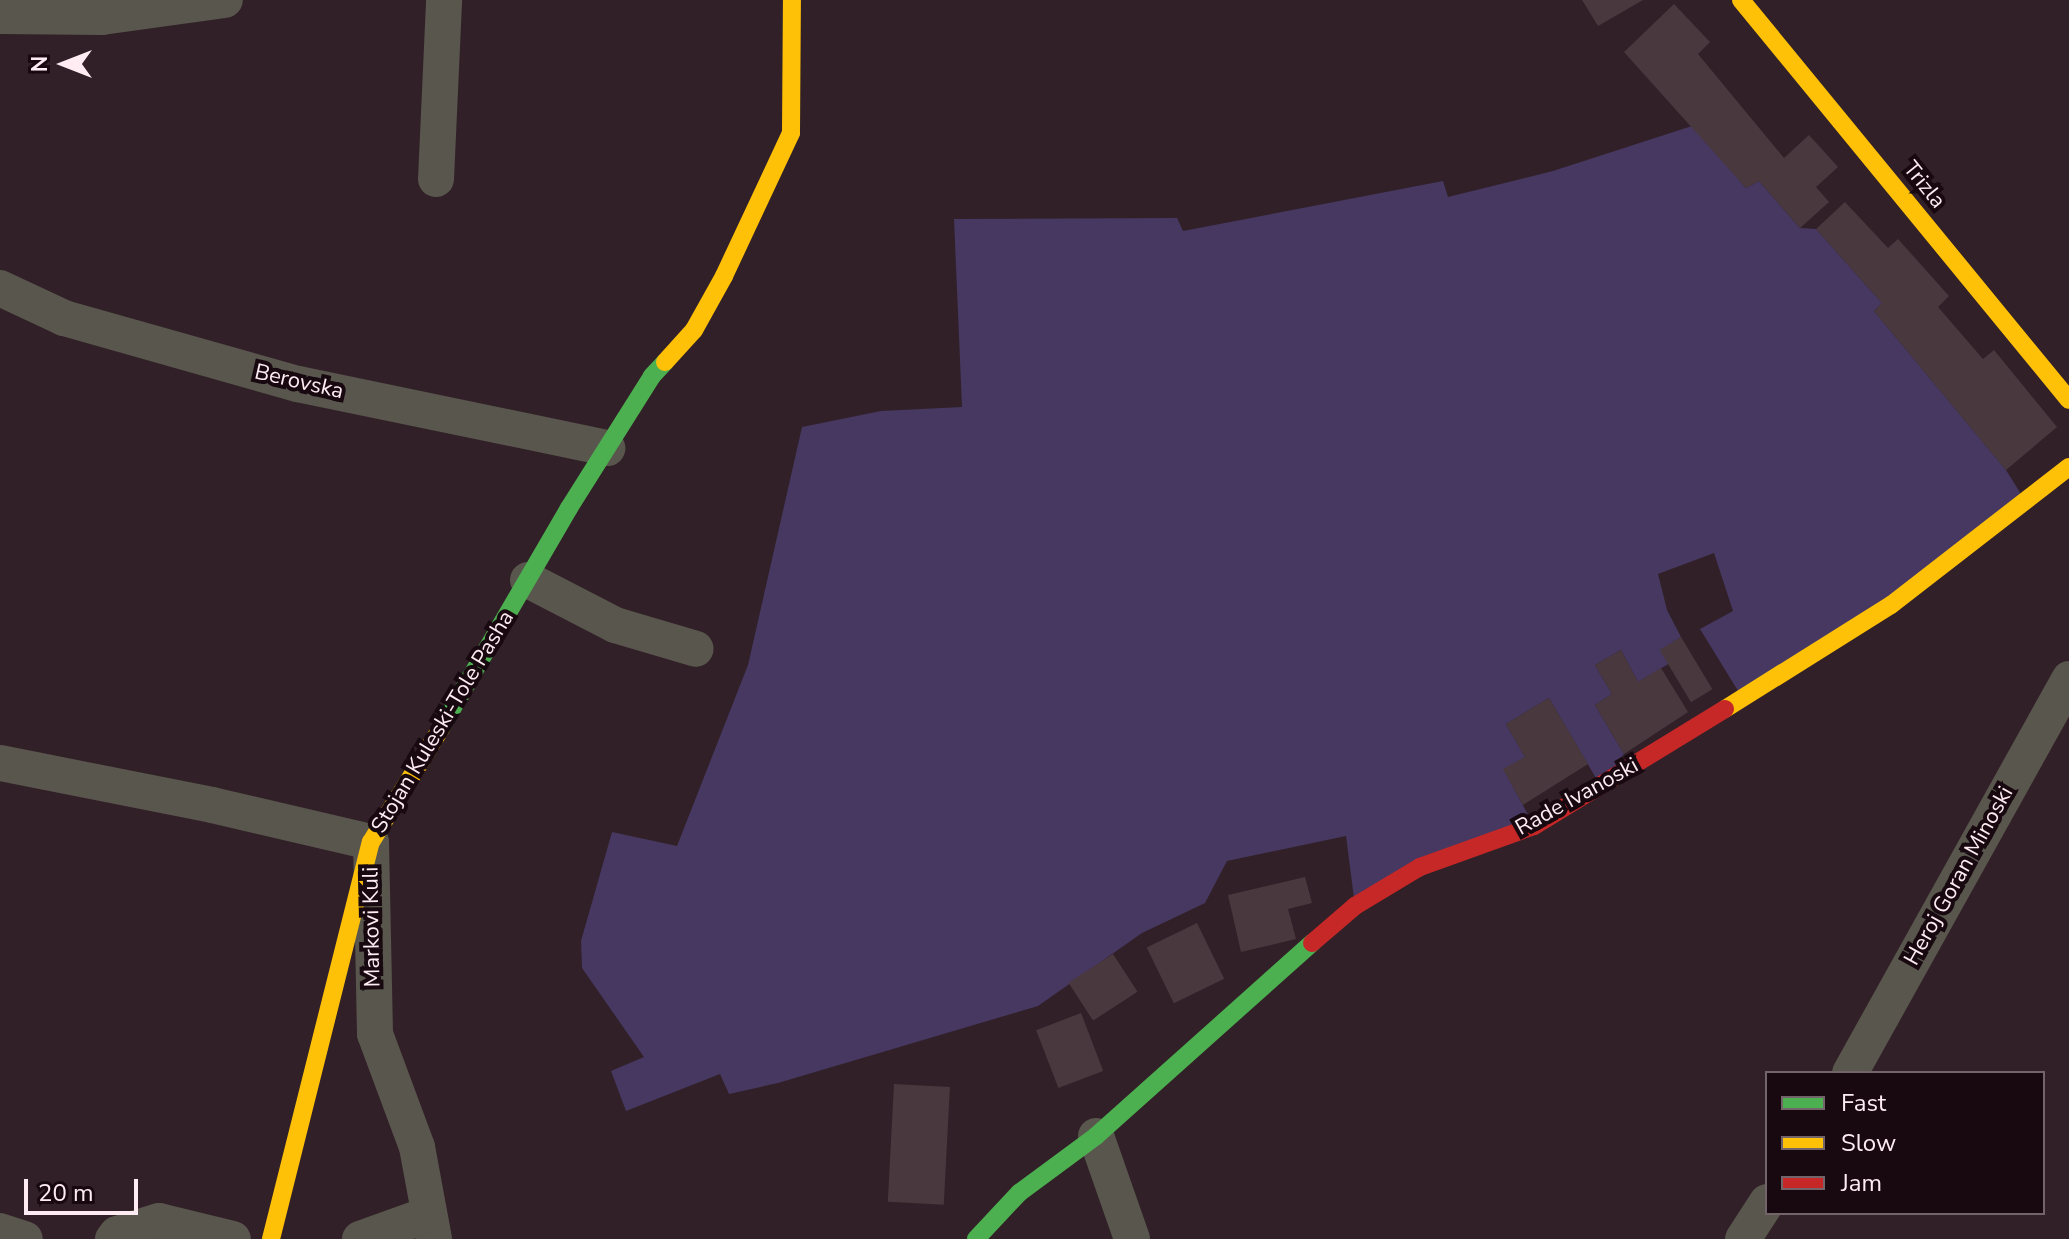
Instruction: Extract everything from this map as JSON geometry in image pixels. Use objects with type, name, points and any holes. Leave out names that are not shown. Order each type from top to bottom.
[{"type":"street","points":[[0,16],[102,17],[225,0]]},
{"type":"street","points":[[436,179],[444,0]]},
{"type":"street","name":"Stojan Kuleski-Tole Pasha","points":[[271,1239],[371,842],[607,448],[652,376],[694,330],[724,276],[791,133],[792,0]]},
{"type":"street","name":"Trizla","points":[[1741,0],[2069,400]]},
{"type":"street","name":"Berovska","points":[[0,288],[64,318],[298,384],[607,448]]},
{"type":"street","name":"Rade Ivanoski","points":[[976,1239],[1019,1193],[1096,1136],[1248,997],[1355,906],[1420,867],[1534,826],[1633,767],[1891,605],[2069,467]]},
{"type":"street","points":[[528,580],[615,625],[696,649]]},
{"type":"street","name":"Heroj Goran Minoski","points":[[1851,1071],[2069,679]]},
{"type":"street","name":"Markovi Kuli","points":[[0,763],[371,842],[375,1034],[417,1147],[430,1227]]},
{"type":"street","points":[[1096,1136],[1132,1239]]},
{"type":"street","points":[[1743,1239],[1765,1205]]},
{"type":"street","points":[[113,1239],[117,1234],[159,1221],[233,1239]]},
{"type":"street","points":[[360,1239],[430,1227]]},
{"type":"street","points":[[0,1231],[25,1239]]},
{"type":"shaded area","points":[[1692,126],[1746,188],[1759,181],[1800,228],[1816,229],[1882,303],[1874,311],[2006,470],[2026,502],[1743,699],[1700,629],[1733,611],[1714,553],[1658,574],[1667,610],[1681,637],[1661,650],[1670,663],[1638,682],[1621,650],[1595,665],[1612,694],[1595,705],[1624,754],[1600,785],[1549,698],[1506,724],[1525,757],[1504,770],[1534,826],[1355,906],[1346,836],[1227,861],[1205,903],[1142,933],[1038,1006],[778,1083],[729,1094],[720,1074],[626,1111],[611,1071],[644,1057],[582,968],[581,941],[612,832],[677,846],[748,665],[802,427],[881,411],[962,407],[954,219],[1177,218],[1183,231],[1443,181],[1448,197],[1553,171]]},
{"type":"building","points":[[1582,0],[1643,0],[1598,26]]},
{"type":"building","points":[[1674,4],[1710,42],[1698,54],[1784,158],[1809,135],[1838,167],[1816,187],[1829,202],[1800,228],[1759,181],[1746,188],[1624,52]]},
{"type":"building","points":[[1845,202],[1888,248],[1898,239],[1949,296],[1938,307],[1983,359],[1994,350],[2057,427],[2006,470],[1874,311],[1882,303],[1816,229]]},
{"type":"building","points":[[1681,637],[1712,689],[1691,702],[1660,650]]},
{"type":"building","points":[[1621,650],[1638,682],[1661,668],[1688,712],[1624,754],[1595,705],[1612,694],[1595,665]]},
{"type":"building","points":[[1549,698],[1588,764],[1523,805],[1503,769],[1525,757],[1506,724]]},
{"type":"building","points":[[1305,877],[1312,903],[1288,909],[1296,939],[1241,952],[1228,895]]},
{"type":"building","points":[[1197,923],[1224,979],[1174,1003],[1147,948]]},
{"type":"building","points":[[1113,954],[1138,992],[1093,1021],[1069,983]]},
{"type":"building","points":[[1081,1013],[1103,1071],[1058,1088],[1036,1030]]},
{"type":"building","points":[[894,1084],[950,1087],[944,1205],[888,1202]]},
{"type":"traffic: fast","points":[[441,728],[569,508],[652,376],[665,362]]},
{"type":"traffic: fast","points":[[976,1239],[1019,1193],[1096,1136],[1312,943]]},
{"type":"traffic: slow","points":[[665,362],[694,330],[724,276],[791,133],[792,0]]},
{"type":"traffic: slow","points":[[1741,0],[2069,400]]},
{"type":"traffic: slow","points":[[1725,709],[1891,605],[2069,467]]},
{"type":"traffic: slow","points":[[271,1239],[371,842],[441,728]]},
{"type":"traffic: jam","points":[[1312,943],[1355,906],[1420,867],[1534,826],[1725,709]]}]
